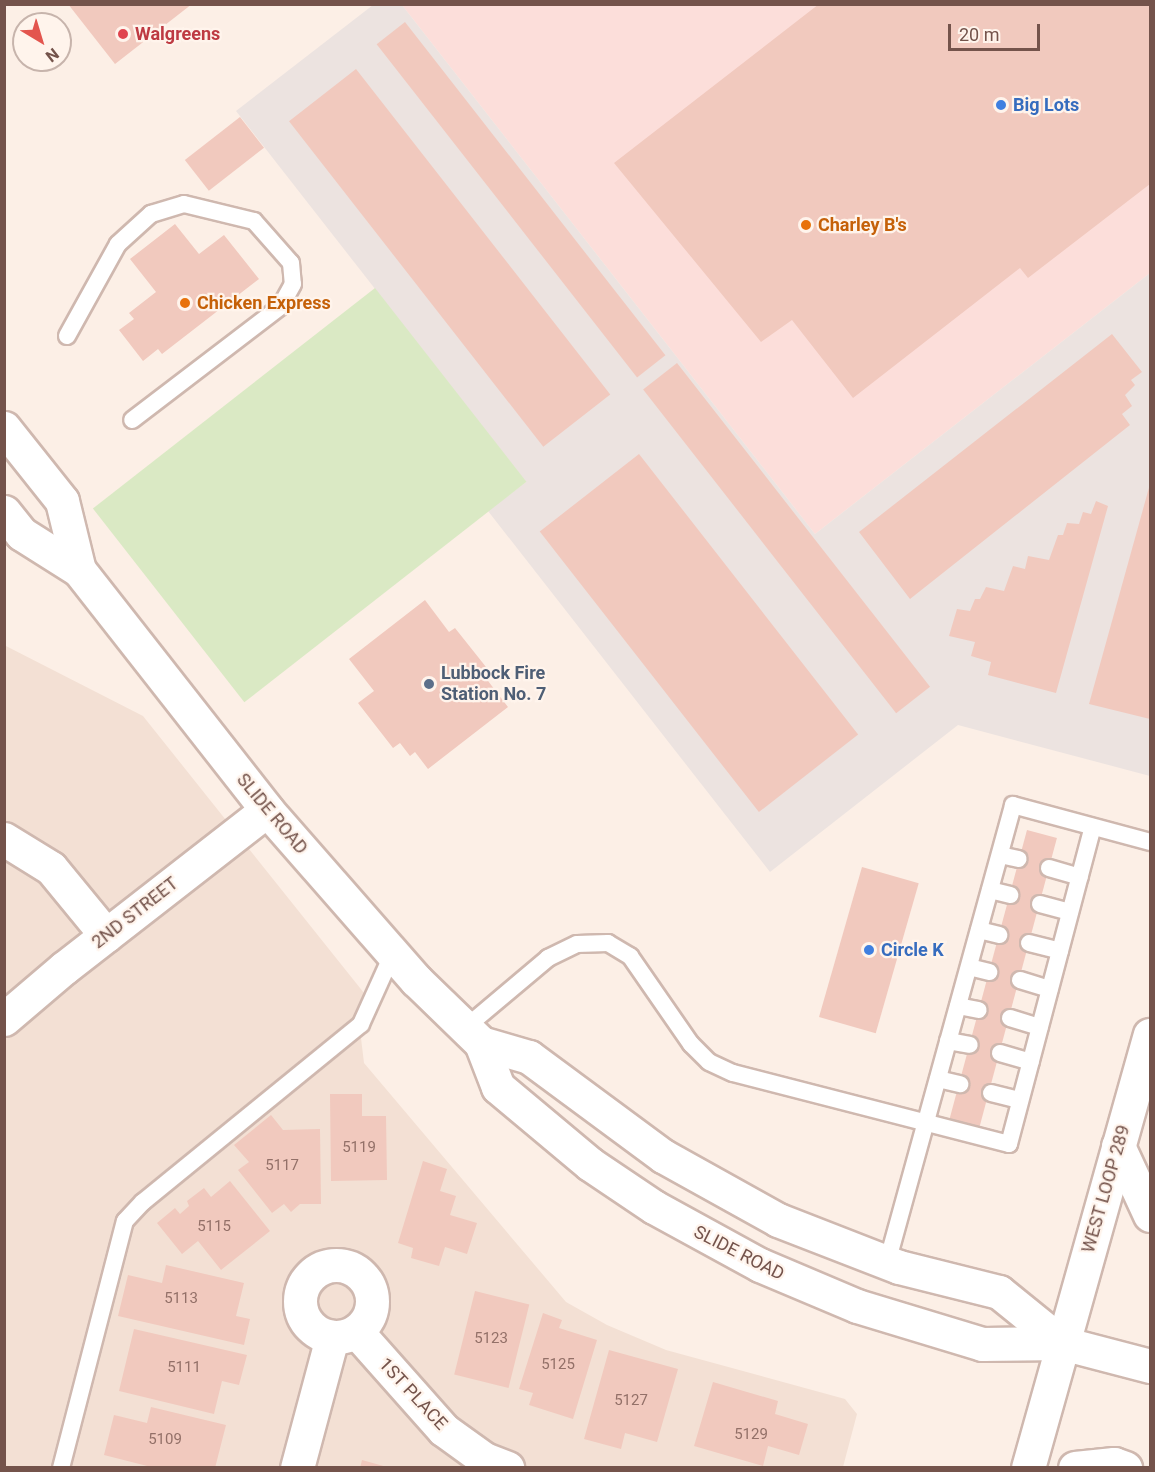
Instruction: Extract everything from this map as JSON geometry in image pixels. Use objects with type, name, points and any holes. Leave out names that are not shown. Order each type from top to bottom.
[{"type":"main road","name":"SLIDE ROAD","points":[[4,428],[62,501],[79,570]]},
{"type":"main road","name":"SLIDE ROAD","points":[[4,512],[22,534],[79,570],[267,810],[393,954],[473,1036],[498,1087],[590,1164],[654,1207],[760,1265],[857,1306],[982,1344],[1062,1343],[1150,1366]]},
{"type":"main road","name":"2ND STREET","points":[[4,1019],[106,935],[267,810]]},
{"type":"main road","points":[[4,839],[51,868],[106,935]]},
{"type":"main road","name":"WEST LOOP 289","points":[[1028,1467],[1150,1035]]},
{"type":"main road","name":"SLIDE ROAD","points":[[473,1036],[529,1058],[663,1156],[722,1191],[778,1220],[887,1263],[999,1292],[1062,1343]]},
{"type":"main road","points":[[1118,1146],[1150,1215]]},
{"type":"main road","name":"1ST PLACE","points":[[297,1467],[344,1334],[444,1430],[484,1459],[507,1467]]},
{"type":"main road","points":[[1075,1467],[1114,1464],[1125,1467]]},
{"type":"lane","points":[[67,336],[118,244],[151,214],[184,204],[254,221],[291,262],[293,284],[280,307],[132,420]]},
{"type":"lane","points":[[887,1263],[1013,806],[1150,842]]},
{"type":"lane","points":[[473,1036],[548,958],[577,944],[608,944],[630,956],[691,1044],[709,1062],[733,1073],[1009,1143],[1093,827]]},
{"type":"lane","points":[[1000,855],[1019,859]]},
{"type":"lane","points":[[1049,868],[1080,877]]},
{"type":"lane","points":[[990,890],[1010,895]]},
{"type":"lane","points":[[1040,904],[1070,912]]},
{"type":"lane","points":[[979,930],[999,935]]},
{"type":"lane","points":[[1029,943],[1060,951]]},
{"type":"lane","points":[[61,1467],[126,1221],[143,1202],[361,1024],[393,954]]},
{"type":"lane","points":[[969,967],[989,972]]},
{"type":"lane","points":[[1020,980],[1050,989]]},
{"type":"lane","points":[[958,1006],[979,1010]]},
{"type":"lane","points":[[1010,1018],[1040,1027]]},
{"type":"lane","points":[[948,1041],[970,1045]]},
{"type":"lane","points":[[1000,1053],[1031,1062]]},
{"type":"lane","points":[[938,1079],[960,1084]]},
{"type":"lane","points":[[991,1093],[1020,1100]]},
{"type":"shaded area","points":[[373,5],[402,5],[815,534],[1150,273],[1150,776],[958,725],[770,872],[488,511],[526,482],[236,111]]},
{"type":"shaded area","points":[[402,5],[1150,5],[1150,273],[815,534]]},
{"type":"shaded area","points":[[4,645],[143,716],[364,993],[364,999],[350,1025],[361,1038],[364,1063],[566,1302],[607,1325],[666,1350],[845,1399],[857,1414],[843,1467],[5,1467]]},
{"type":"green space","points":[[375,288],[526,482],[244,702],[93,508]]},
{"type":"building","name":"Walgreens","points":[[68,4],[192,4],[115,64]]},
{"type":"building","points":[[819,4],[1150,4],[1150,184],[1028,278],[1020,268],[853,398],[792,320],[761,342],[614,163]]},
{"type":"building","points":[[405,22],[665,355],[637,377],[377,44]]},
{"type":"building","points":[[356,69],[610,394],[543,447],[289,121]]},
{"type":"building","points":[[240,117],[264,148],[209,191],[185,160]]},
{"type":"building","name":"Chicken Express","points":[[175,224],[199,254],[224,235],[259,279],[162,354],[158,349],[143,361],[119,330],[134,319],[129,313],[156,292],[130,259]]},
{"type":"building","points":[[1112,334],[1142,372],[1131,380],[1135,385],[1125,395],[1132,406],[1122,414],[1130,425],[910,599],[859,532]]},
{"type":"building","points":[[677,363],[930,687],[896,713],[643,389]]},
{"type":"building","points":[[639,454],[858,735],[759,812],[540,532]]},
{"type":"building","points":[[1150,484],[1150,719],[1089,704]]},
{"type":"building","points":[[1096,501],[1108,506],[1056,693],[988,675],[991,662],[971,656],[975,642],[949,636],[957,609],[970,611],[975,599],[980,599],[986,587],[1004,591],[1013,566],[1025,569],[1028,556],[1049,560],[1058,535],[1063,535],[1067,523],[1079,524],[1083,512],[1091,514]]},
{"type":"building","name":"Lubbock Fire Station No. 7","points":[[425,600],[449,632],[455,628],[490,672],[485,677],[508,707],[428,769],[415,752],[410,756],[400,743],[393,748],[358,703],[374,691],[349,659]]},
{"type":"building","name":"Circle K","points":[[1027,830],[1057,838],[980,1127],[950,1119]]},
{"type":"building","name":"Circle K","points":[[862,867],[919,883],[876,1033],[819,1017]]},
{"type":"building","points":[[330,1094],[362,1094],[362,1116],[386,1116],[387,1180],[331,1181]]},
{"type":"building","points":[[271,1115],[283,1130],[320,1129],[321,1204],[300,1204],[291,1212],[284,1204],[272,1213],[238,1170],[249,1162],[234,1145]]},
{"type":"building","points":[[423,1161],[447,1169],[440,1191],[456,1196],[450,1215],[477,1223],[467,1254],[445,1247],[439,1266],[411,1258],[413,1248],[398,1243]]},
{"type":"building","points":[[230,1181],[270,1231],[221,1270],[198,1241],[182,1254],[157,1223],[175,1208],[180,1214],[189,1206],[187,1201],[204,1188],[211,1197]]},
{"type":"building","points":[[166,1265],[244,1283],[236,1316],[250,1319],[244,1345],[118,1316],[128,1275],[162,1283]]},
{"type":"building","points":[[475,1291],[529,1305],[509,1388],[454,1374]]},
{"type":"building","points":[[543,1313],[562,1320],[559,1328],[597,1340],[573,1419],[529,1405],[533,1393],[519,1389]]},
{"type":"building","points":[[134,1329],[247,1355],[239,1385],[222,1381],[214,1414],[119,1391]]},
{"type":"building","points":[[609,1350],[678,1369],[657,1442],[625,1433],[621,1449],[584,1439]]},
{"type":"building","points":[[713,1382],[778,1401],[775,1414],[808,1424],[799,1455],[768,1446],[763,1466],[694,1446]]},
{"type":"building","points":[[151,1407],[226,1425],[215,1468],[155,1468],[104,1455],[114,1415],[147,1423]]},
{"type":"building","points":[[362,1460],[387,1467],[387,1468],[360,1468]]},
{"type":"place","name":"Walgreens","points":[[123,34]]},
{"type":"place","name":"Big Lots","points":[[1001,105]]},
{"type":"place","name":"Charley B's","points":[[806,225]]},
{"type":"place","name":"Chicken Express","points":[[185,303]]},
{"type":"place","name":"Lubbock Fire Station No. 7","points":[[429,684]]},
{"type":"place","name":"Circle K","points":[[869,950]]}]
